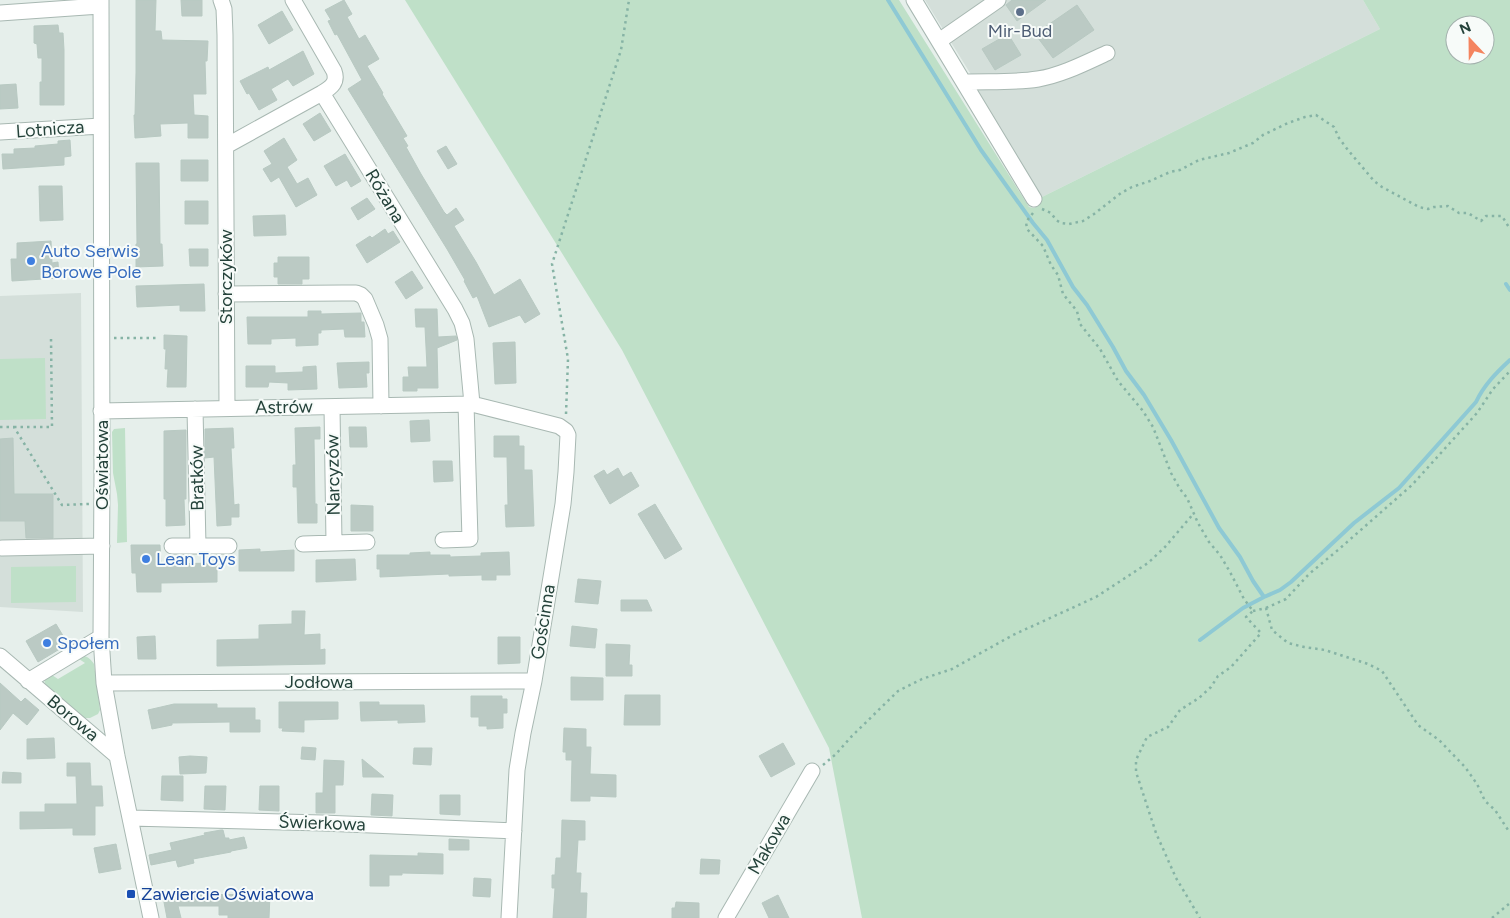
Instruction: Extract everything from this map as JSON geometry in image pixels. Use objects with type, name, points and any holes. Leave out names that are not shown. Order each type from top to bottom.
[{"type":"street","name":"Storczyków","points":[[222,0],[225,20],[227,408]]},
{"type":"street","points":[[226,146],[322,93],[334,84],[336,80],[334,71],[294,0]]},
{"type":"street","points":[[914,0],[1036,203]]},
{"type":"street","points":[[939,41],[998,0]]},
{"type":"street","name":"Oświatowa","points":[[0,12],[100,3],[101,637],[104,683],[117,756],[151,918]]},
{"type":"street","points":[[964,82],[1039,79],[1059,73],[1107,53]]},
{"type":"street","name":"Różana","points":[[322,93],[462,324],[466,339],[469,404],[470,539],[442,540]]},
{"type":"street","name":"Lotnicza","points":[[0,132],[101,126]]},
{"type":"street","points":[[226,294],[356,293],[361,295],[365,299],[380,339],[381,406]]},
{"type":"street","points":[[469,404],[559,426],[566,430]]},
{"type":"street","name":"Astrów","points":[[101,411],[469,404]]},
{"type":"street","name":"Narcyzów","points":[[332,407],[334,543]]},
{"type":"street","name":"Bratków","points":[[195,409],[198,546]]},
{"type":"street","name":"Gościnna","points":[[509,918],[517,770],[534,681],[565,487],[568,441],[566,430]]},
{"type":"street","points":[[303,544],[367,542]]},
{"type":"street","points":[[2,548],[102,546]]},
{"type":"street","points":[[172,546],[229,546]]},
{"type":"street","name":"Borowa","points":[[28,681],[101,637]]},
{"type":"street","name":"Borowa","points":[[0,656],[117,756]]},
{"type":"street","name":"Jodłowa","points":[[104,683],[534,681]]},
{"type":"street","name":"Makowa","points":[[726,918],[812,771]]},
{"type":"street","name":"Świerkowa","points":[[130,818],[514,830]]},
{"type":"path","points":[[566,430],[568,359],[552,264],[621,50],[629,0]]},
{"type":"path","points":[[1253,611],[1198,523],[1187,498],[1172,474],[1153,427],[1118,381],[1100,349],[1080,324],[1076,311],[1063,294],[1058,275],[1051,265],[1043,246],[1027,228],[1026,222],[1036,203],[1061,223],[1069,224],[1083,221],[1120,193],[1132,187],[1180,170],[1199,160],[1229,153],[1288,123],[1316,115],[1334,127],[1338,138],[1374,181],[1382,187],[1419,207],[1428,209],[1448,206],[1459,212],[1468,213],[1481,221],[1486,216],[1502,216],[1510,230]]},
{"type":"path","points":[[0,427],[52,427],[51,337]]},
{"type":"path","points":[[113,338],[158,338]]},
{"type":"path","points":[[1200,918],[1176,878],[1156,833],[1136,772],[1136,760],[1147,737],[1168,727],[1180,710],[1211,687],[1218,676],[1231,667],[1261,633],[1246,617],[1253,611],[1266,608],[1286,599],[1308,574],[1412,486],[1477,413],[1493,389],[1510,371]]},
{"type":"path","points":[[14,427],[62,505],[89,504]]},
{"type":"path","points":[[812,771],[822,766],[836,754],[898,691],[922,679],[952,669],[1013,635],[1076,607],[1113,587],[1154,558],[1194,512]]},
{"type":"path","points":[[1266,608],[1272,630],[1288,643],[1325,650],[1368,664],[1382,671],[1418,725],[1439,740],[1465,767],[1477,784],[1484,801],[1495,810],[1510,833]]},
{"type":"path","points":[[1492,918],[1510,903]]},
{"type":"shaded area","points":[[925,0],[1363,0],[1380,29],[1042,197],[977,89],[975,81]]},
{"type":"shaded area","points":[[81,293],[83,612],[0,607],[0,296]]},
{"type":"green space","points":[[405,0],[899,0],[1029,207],[1034,208],[1040,204],[1042,197],[1380,29],[1363,0],[1510,0],[1510,918],[862,918],[829,748],[622,350]]},
{"type":"green space","points":[[45,358],[46,419],[0,420],[0,359]]},
{"type":"green space","points":[[125,428],[127,542],[117,543],[118,505],[113,473],[112,432],[114,429]]},
{"type":"green space","points":[[76,566],[76,602],[11,603],[11,567]]},
{"type":"green space","points":[[81,655],[89,658],[94,664],[100,710],[98,714],[90,718],[84,718],[45,686],[45,679],[49,673],[58,679],[85,663],[76,657]]},
{"type":"building","points":[[136,0],[156,0],[155,31],[161,31],[162,40],[208,41],[207,61],[205,61],[206,94],[193,94],[194,115],[208,116],[208,138],[188,138],[188,123],[160,124],[161,136],[135,138]]},
{"type":"building","points":[[181,0],[202,0],[202,16],[182,16]]},
{"type":"building","points":[[344,0],[352,14],[347,17],[359,39],[365,35],[379,59],[367,66],[407,136],[403,138],[408,146],[406,147],[421,174],[444,212],[447,215],[456,208],[464,220],[454,226],[494,295],[520,279],[540,314],[525,323],[520,315],[489,327],[477,296],[473,298],[447,249],[348,89],[362,80],[337,34],[335,35],[328,21],[331,20],[325,10]]},
{"type":"building","name":"Mir-Bud","points":[[1012,0],[1046,0],[1017,21],[1006,5]]},
{"type":"building","points":[[1077,5],[1094,30],[1053,58],[1035,34]]},
{"type":"building","points":[[282,11],[293,30],[269,44],[258,25]]},
{"type":"building","points":[[58,25],[59,33],[63,33],[64,105],[40,105],[42,58],[38,58],[37,44],[34,43],[34,26]]},
{"type":"building","points":[[1008,34],[1021,55],[995,70],[982,49]]},
{"type":"building","points":[[303,51],[314,74],[293,86],[288,79],[271,89],[277,100],[259,110],[240,81],[268,67],[269,70]]},
{"type":"building","points":[[16,84],[18,108],[0,109],[0,85]]},
{"type":"building","points":[[320,113],[331,131],[314,141],[303,124]]},
{"type":"building","points":[[284,138],[297,160],[287,167],[297,184],[308,178],[317,195],[296,207],[279,177],[271,182],[263,169],[272,164],[264,151]]},
{"type":"building","points":[[70,140],[71,156],[64,157],[64,165],[3,169],[2,154],[14,154],[14,149],[35,148],[35,146],[58,144],[58,141]]},
{"type":"building","points":[[446,146],[457,164],[448,169],[437,151]]},
{"type":"building","points":[[345,154],[361,181],[351,187],[347,180],[336,186],[324,166]]},
{"type":"building","points":[[181,160],[208,160],[208,181],[181,181]]},
{"type":"building","points":[[136,163],[159,163],[160,244],[162,244],[163,266],[136,267]]},
{"type":"building","points":[[39,186],[62,186],[63,220],[40,221]]},
{"type":"building","points":[[367,198],[375,209],[358,220],[351,208]]},
{"type":"building","points":[[185,201],[208,201],[208,224],[185,224]]},
{"type":"building","points":[[285,215],[286,235],[254,236],[253,216]]},
{"type":"building","points":[[385,229],[388,234],[393,231],[400,242],[367,263],[356,245],[370,236],[372,238]]},
{"type":"building","name":"Auto Serwis Borowe Pole","points":[[51,241],[52,263],[58,262],[59,278],[12,281],[11,259],[17,259],[17,243]]},
{"type":"building","points":[[189,249],[208,249],[208,266],[190,266]]},
{"type":"building","points":[[278,257],[309,257],[309,279],[302,279],[302,284],[278,284],[278,277],[274,277],[274,263],[278,263]]},
{"type":"building","points":[[412,271],[423,288],[406,299],[395,282]]},
{"type":"building","points":[[204,284],[205,311],[180,311],[180,305],[137,307],[136,286]]},
{"type":"building","points":[[415,309],[437,309],[438,337],[456,336],[457,340],[437,348],[438,388],[417,388],[417,391],[403,391],[403,377],[409,377],[408,367],[427,367],[425,327],[416,327]]},
{"type":"building","points":[[308,311],[321,311],[321,314],[361,313],[365,337],[345,337],[344,329],[321,330],[321,333],[318,333],[318,345],[296,346],[296,338],[271,339],[271,344],[248,344],[247,317],[308,317]]},
{"type":"building","points":[[164,335],[187,336],[186,387],[167,387],[168,369],[165,369],[166,349],[164,349]]},
{"type":"building","points":[[515,342],[516,383],[495,384],[493,343]]},
{"type":"building","points":[[369,362],[369,373],[366,373],[367,387],[339,388],[337,363]]},
{"type":"building","points":[[246,366],[275,366],[275,373],[303,372],[303,367],[316,366],[317,389],[288,390],[288,383],[269,382],[268,387],[246,387]]},
{"type":"building","points":[[429,420],[430,441],[411,442],[410,421]]},
{"type":"building","points":[[320,427],[320,439],[314,439],[317,523],[298,523],[297,487],[293,487],[293,465],[296,465],[295,428]]},
{"type":"building","points":[[349,427],[366,427],[367,447],[350,447]]},
{"type":"building","points":[[233,428],[234,448],[231,448],[234,505],[239,504],[239,517],[231,517],[231,525],[217,526],[214,457],[205,458],[205,429]]},
{"type":"building","points":[[186,430],[185,525],[166,526],[164,431]]},
{"type":"building","points":[[494,436],[519,436],[519,446],[524,446],[524,470],[532,470],[534,526],[506,527],[505,505],[508,505],[507,457],[494,457]]},
{"type":"building","points":[[13,438],[14,494],[53,494],[53,538],[26,538],[25,521],[0,521],[0,439]]},
{"type":"building","points":[[433,461],[452,461],[453,481],[434,482]]},
{"type":"building","points":[[618,468],[623,477],[631,472],[639,486],[610,504],[594,476],[604,470],[607,475]]},
{"type":"building","points":[[655,504],[682,549],[665,559],[638,514]]},
{"type":"building","points":[[351,505],[373,506],[373,531],[351,531]]},
{"type":"building","points":[[131,545],[160,545],[161,564],[217,563],[217,582],[161,583],[161,592],[137,592],[136,573],[132,573]]},
{"type":"building","points":[[260,549],[260,552],[294,550],[294,571],[239,571],[239,550]]},
{"type":"building","points":[[430,552],[430,555],[450,555],[450,557],[481,556],[481,553],[509,552],[510,575],[496,575],[496,580],[482,580],[482,575],[449,576],[449,574],[380,577],[380,569],[377,569],[377,555],[410,555],[410,553]]},
{"type":"building","points":[[355,559],[356,580],[316,582],[316,560]]},
{"type":"building","points":[[578,579],[601,581],[598,604],[575,602]]},
{"type":"building","points":[[621,600],[647,600],[652,611],[621,611]]},
{"type":"building","points":[[292,611],[305,611],[304,635],[320,634],[320,650],[325,649],[325,664],[217,666],[217,640],[259,639],[259,625],[292,624]]},
{"type":"building","name":"Społem","points":[[56,624],[68,644],[38,662],[26,641]]},
{"type":"building","points":[[572,626],[597,629],[595,648],[570,646]]},
{"type":"building","points":[[155,636],[156,659],[138,659],[137,637]]},
{"type":"building","points":[[498,637],[520,637],[520,663],[498,664]]},
{"type":"building","points":[[606,644],[630,645],[629,665],[632,665],[632,676],[606,676]]},
{"type":"building","points":[[571,677],[603,678],[603,700],[571,700]]},
{"type":"building","points":[[0,683],[21,702],[25,698],[39,710],[27,725],[13,713],[0,730]]},
{"type":"building","points":[[625,695],[660,695],[660,725],[624,725]]},
{"type":"building","points":[[471,696],[502,696],[502,699],[507,699],[507,713],[503,713],[503,728],[487,729],[487,726],[479,726],[479,717],[471,717]]},
{"type":"building","points":[[279,702],[338,702],[338,719],[304,720],[304,732],[282,731],[283,728],[279,728]]},
{"type":"building","points":[[360,702],[379,702],[379,705],[424,705],[425,722],[398,723],[398,720],[361,721]]},
{"type":"building","points":[[174,704],[217,704],[217,708],[255,708],[255,720],[260,720],[260,732],[230,732],[230,722],[172,723],[172,725],[152,729],[148,710]]},
{"type":"building","points":[[564,728],[586,729],[586,747],[591,747],[590,774],[616,775],[616,797],[590,796],[590,801],[571,801],[572,760],[566,760],[566,752],[563,752]]},
{"type":"building","points":[[54,738],[55,758],[27,759],[27,739]]},
{"type":"building","points":[[783,743],[795,764],[771,777],[759,756]]},
{"type":"building","points":[[302,747],[316,748],[315,760],[301,759]]},
{"type":"building","points":[[414,748],[432,748],[431,765],[413,764]]},
{"type":"building","points":[[179,757],[207,757],[206,773],[180,774]]},
{"type":"building","points":[[362,759],[384,777],[363,777]]},
{"type":"building","points":[[324,760],[344,761],[343,785],[335,785],[335,813],[316,813],[316,793],[323,793]]},
{"type":"building","points":[[67,763],[90,763],[91,786],[102,786],[103,806],[95,806],[95,835],[73,835],[73,828],[20,829],[20,812],[45,812],[45,804],[77,804],[76,776],[67,776]]},
{"type":"building","points":[[3,772],[21,773],[21,783],[2,783]]},
{"type":"building","points":[[162,776],[183,776],[183,801],[161,800]]},
{"type":"building","points":[[205,786],[226,786],[225,810],[204,809]]},
{"type":"building","points":[[260,786],[279,786],[279,811],[259,810]]},
{"type":"building","points":[[372,794],[393,795],[392,816],[371,815]]},
{"type":"building","points":[[440,795],[460,795],[460,815],[440,814]]},
{"type":"building","points":[[562,820],[585,821],[585,840],[578,840],[576,873],[581,873],[580,893],[587,893],[586,918],[553,918],[555,888],[552,888],[552,875],[555,875],[556,858],[561,858]]},
{"type":"building","points":[[223,830],[225,838],[229,838],[229,840],[244,837],[247,848],[193,859],[194,863],[178,867],[176,860],[151,865],[149,855],[172,850],[170,843],[205,835],[204,833]]},
{"type":"building","points":[[449,839],[469,840],[469,850],[449,850]]},
{"type":"building","points":[[116,844],[121,869],[99,873],[94,848]]},
{"type":"building","points":[[418,853],[443,854],[443,874],[402,873],[402,875],[389,875],[389,886],[370,886],[370,855],[418,856]]},
{"type":"building","points":[[701,859],[720,860],[719,874],[700,874]]},
{"type":"building","points":[[474,878],[491,879],[490,897],[473,896]]},
{"type":"building","points":[[175,894],[270,895],[269,918],[228,918],[228,915],[219,915],[219,906],[178,906],[181,918],[167,918],[163,897]]},
{"type":"building","points":[[778,895],[789,918],[769,918],[762,903]]},
{"type":"building","points":[[676,902],[699,903],[699,918],[672,918],[672,908],[675,908]]},
{"type":"waterway","points":[[888,0],[981,150],[1047,240],[1073,287],[1087,305],[1126,371],[1144,395],[1171,440],[1219,528],[1240,557],[1264,597],[1243,608],[1200,640]]},
{"type":"waterway","points":[[1506,284],[1510,290]]},
{"type":"waterway","points":[[1264,597],[1280,590],[1291,582],[1354,523],[1399,488],[1476,402],[1491,379],[1510,360]]},
{"type":"place","name":"Mir-Bud","points":[[1020,12]]},
{"type":"place","name":"Auto Serwis Borowe Pole","points":[[31,261]]},
{"type":"place","name":"Lean Toys","points":[[146,559]]},
{"type":"place","name":"Społem","points":[[47,643]]},
{"type":"place","name":"Zawiercie Oświatowa","points":[[131,894]]}]
